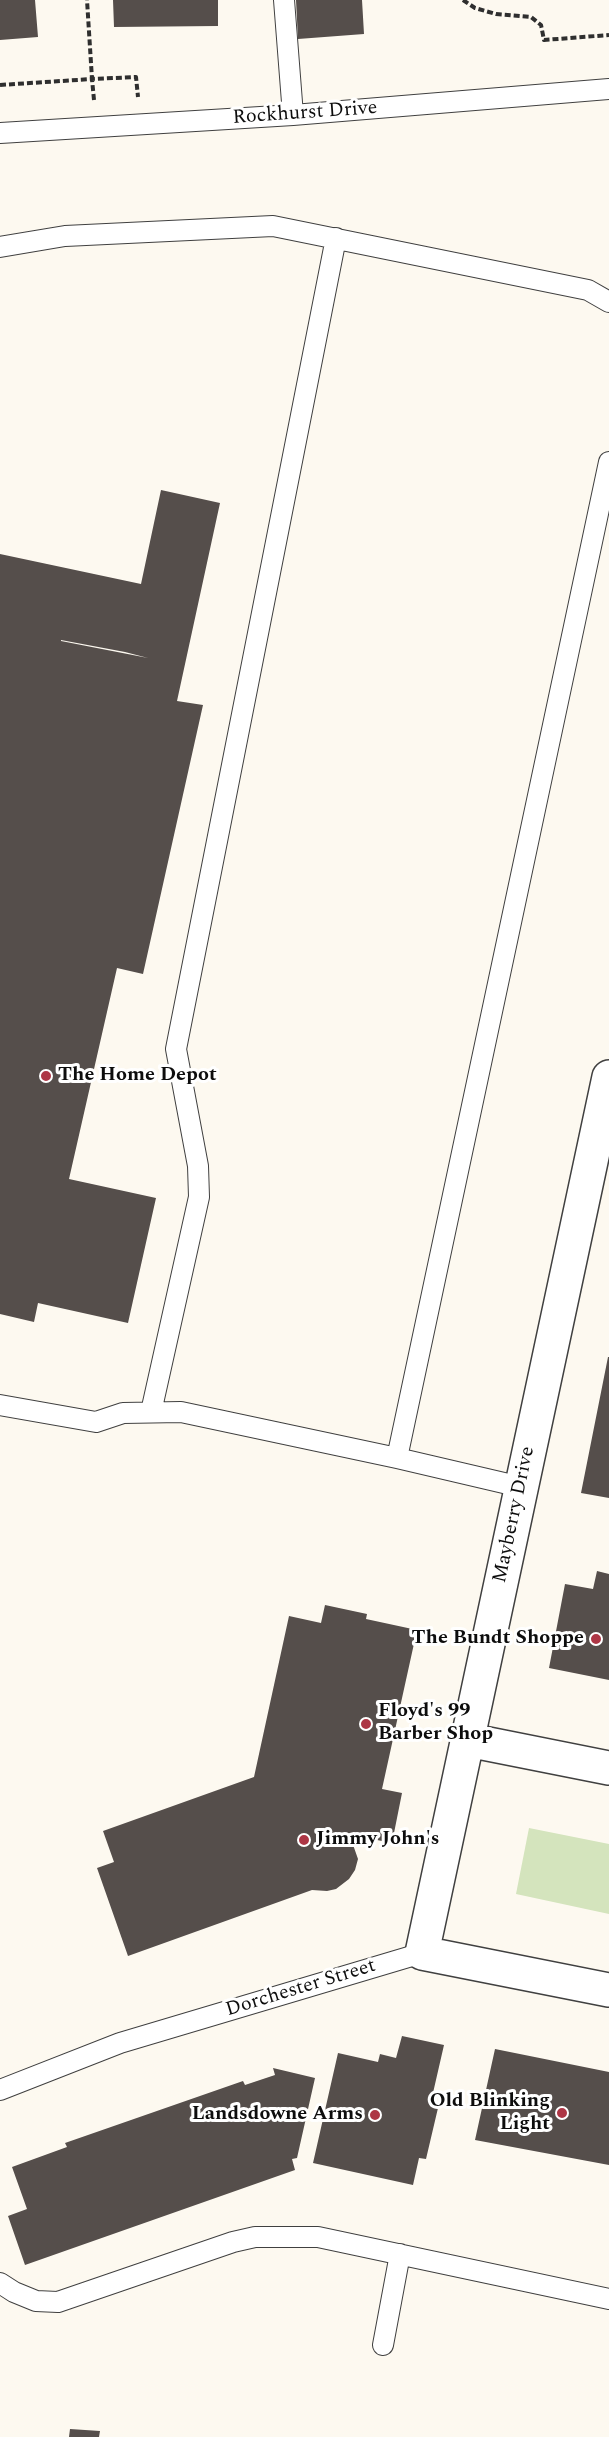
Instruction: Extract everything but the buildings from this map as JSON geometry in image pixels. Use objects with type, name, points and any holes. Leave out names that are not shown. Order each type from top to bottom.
[{"type":"street","name":"Mayberry Drive","points":[[422,1953],[609,1077]]},
{"type":"street","points":[[468,1740],[609,1768]]},
{"type":"street","name":"Dorchester Street","points":[[422,1953],[609,1990]]},
{"type":"lane","points":[[284,0],[293,115]]},
{"type":"lane","name":"Rockhurst Drive","points":[[0,134],[293,115],[609,88]]},
{"type":"lane","points":[[0,247],[65,236],[273,226],[588,290],[609,302]]},
{"type":"lane","points":[[151,1412],[199,1197],[198,1166],[176,1049],[336,238]]},
{"type":"lane","points":[[397,1458],[609,462]]},
{"type":"lane","points":[[0,1405],[96,1422],[123,1413],[181,1412],[521,1487]]},
{"type":"lane","name":"Dorchester Street","points":[[0,2090],[120,2043],[422,1953]]},
{"type":"lane","points":[[0,2283],[36,2301],[58,2302],[232,2242],[255,2237],[318,2237],[609,2299]]},
{"type":"lane","points":[[383,2344],[400,2254]]},
{"type":"path","points":[[87,0],[95,128]]},
{"type":"path","points":[[463,0],[475,8],[496,14],[531,17],[541,25],[544,40],[609,35]]},
{"type":"path","points":[[0,85],[136,76],[140,125]]},
{"type":"green space","points":[[529,1828],[609,1844],[609,1914],[516,1894]]},
{"type":"place","name":"The Home Depot","points":[[46,1076]]},
{"type":"place","name":"The Bundt Shoppe","points":[[596,1639]]},
{"type":"place","name":"Floyd's 99 Barber Shop","points":[[366,1724]]},
{"type":"place","name":"Jimmy John's","points":[[304,1840]]},
{"type":"place","name":"Old Blinking Light","points":[[562,2113]]},
{"type":"place","name":"Landsdowne Arms","points":[[375,2115]]}]
